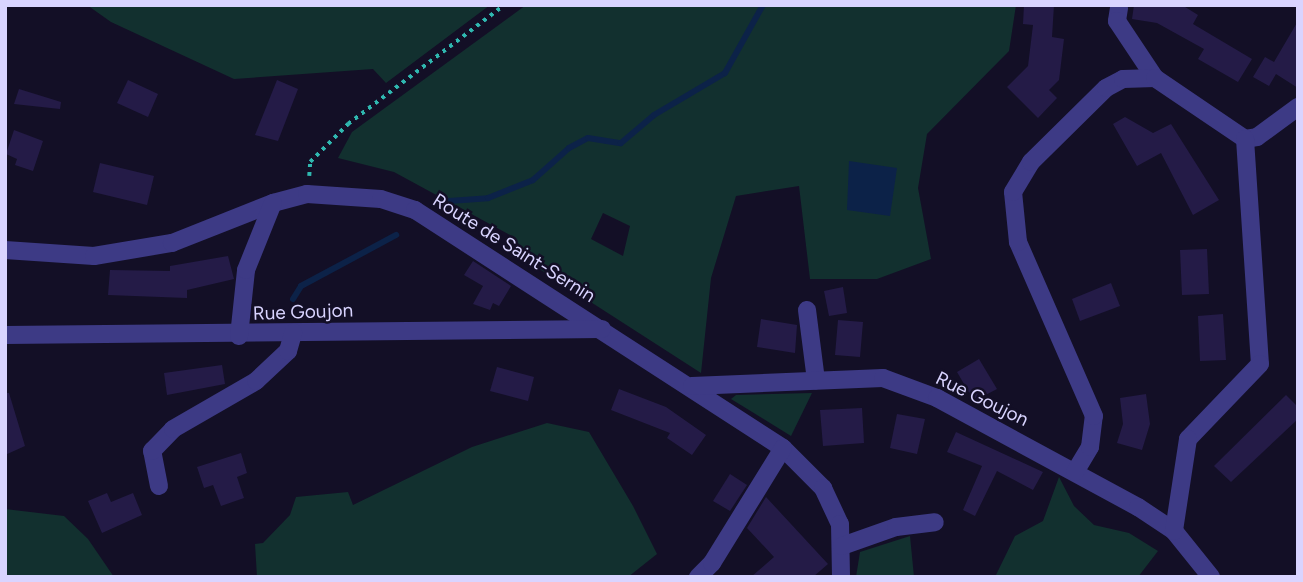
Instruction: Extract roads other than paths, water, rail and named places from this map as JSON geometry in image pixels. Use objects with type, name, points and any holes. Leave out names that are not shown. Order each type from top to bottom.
[{"type":"street","points":[[1119,8],[1117,21],[1155,78],[1245,139],[1257,137],[1298,107]]},
{"type":"street","points":[[1075,471],[1090,447],[1094,416],[1018,242],[1013,192],[1031,162],[1106,88],[1123,79],[1155,78]]},
{"type":"street","points":[[1174,531],[1188,439],[1260,364],[1245,139]]},
{"type":"street","name":"Route de Saint-Sernin","points":[[5,250],[94,256],[173,243],[273,203],[307,194],[381,199],[415,210],[692,386],[783,448],[823,488],[840,524],[841,577]]},
{"type":"street","points":[[239,336],[246,270],[273,203]]},
{"type":"street","points":[[807,310],[816,380]]},
{"type":"street","name":"Rue Goujon","points":[[5,335],[239,336],[602,329]]},
{"type":"street","points":[[159,486],[152,452],[173,429],[256,381],[288,351],[293,333]]},
{"type":"street","name":"Rue Goujon","points":[[692,386],[883,378],[984,420],[1174,531],[1211,577]]},
{"type":"street","points":[[698,577],[712,563],[783,448]]},
{"type":"street","points":[[842,546],[896,527],[936,522]]},
{"type":"water","points":[[849,161],[897,168],[890,216],[847,210]]},
{"type":"waterway","points":[[449,201],[488,198],[533,180],[569,148],[588,138],[621,143],[654,115],[725,73],[763,5]]},
{"type":"waterway","points":[[293,299],[301,286],[396,235]]}]
